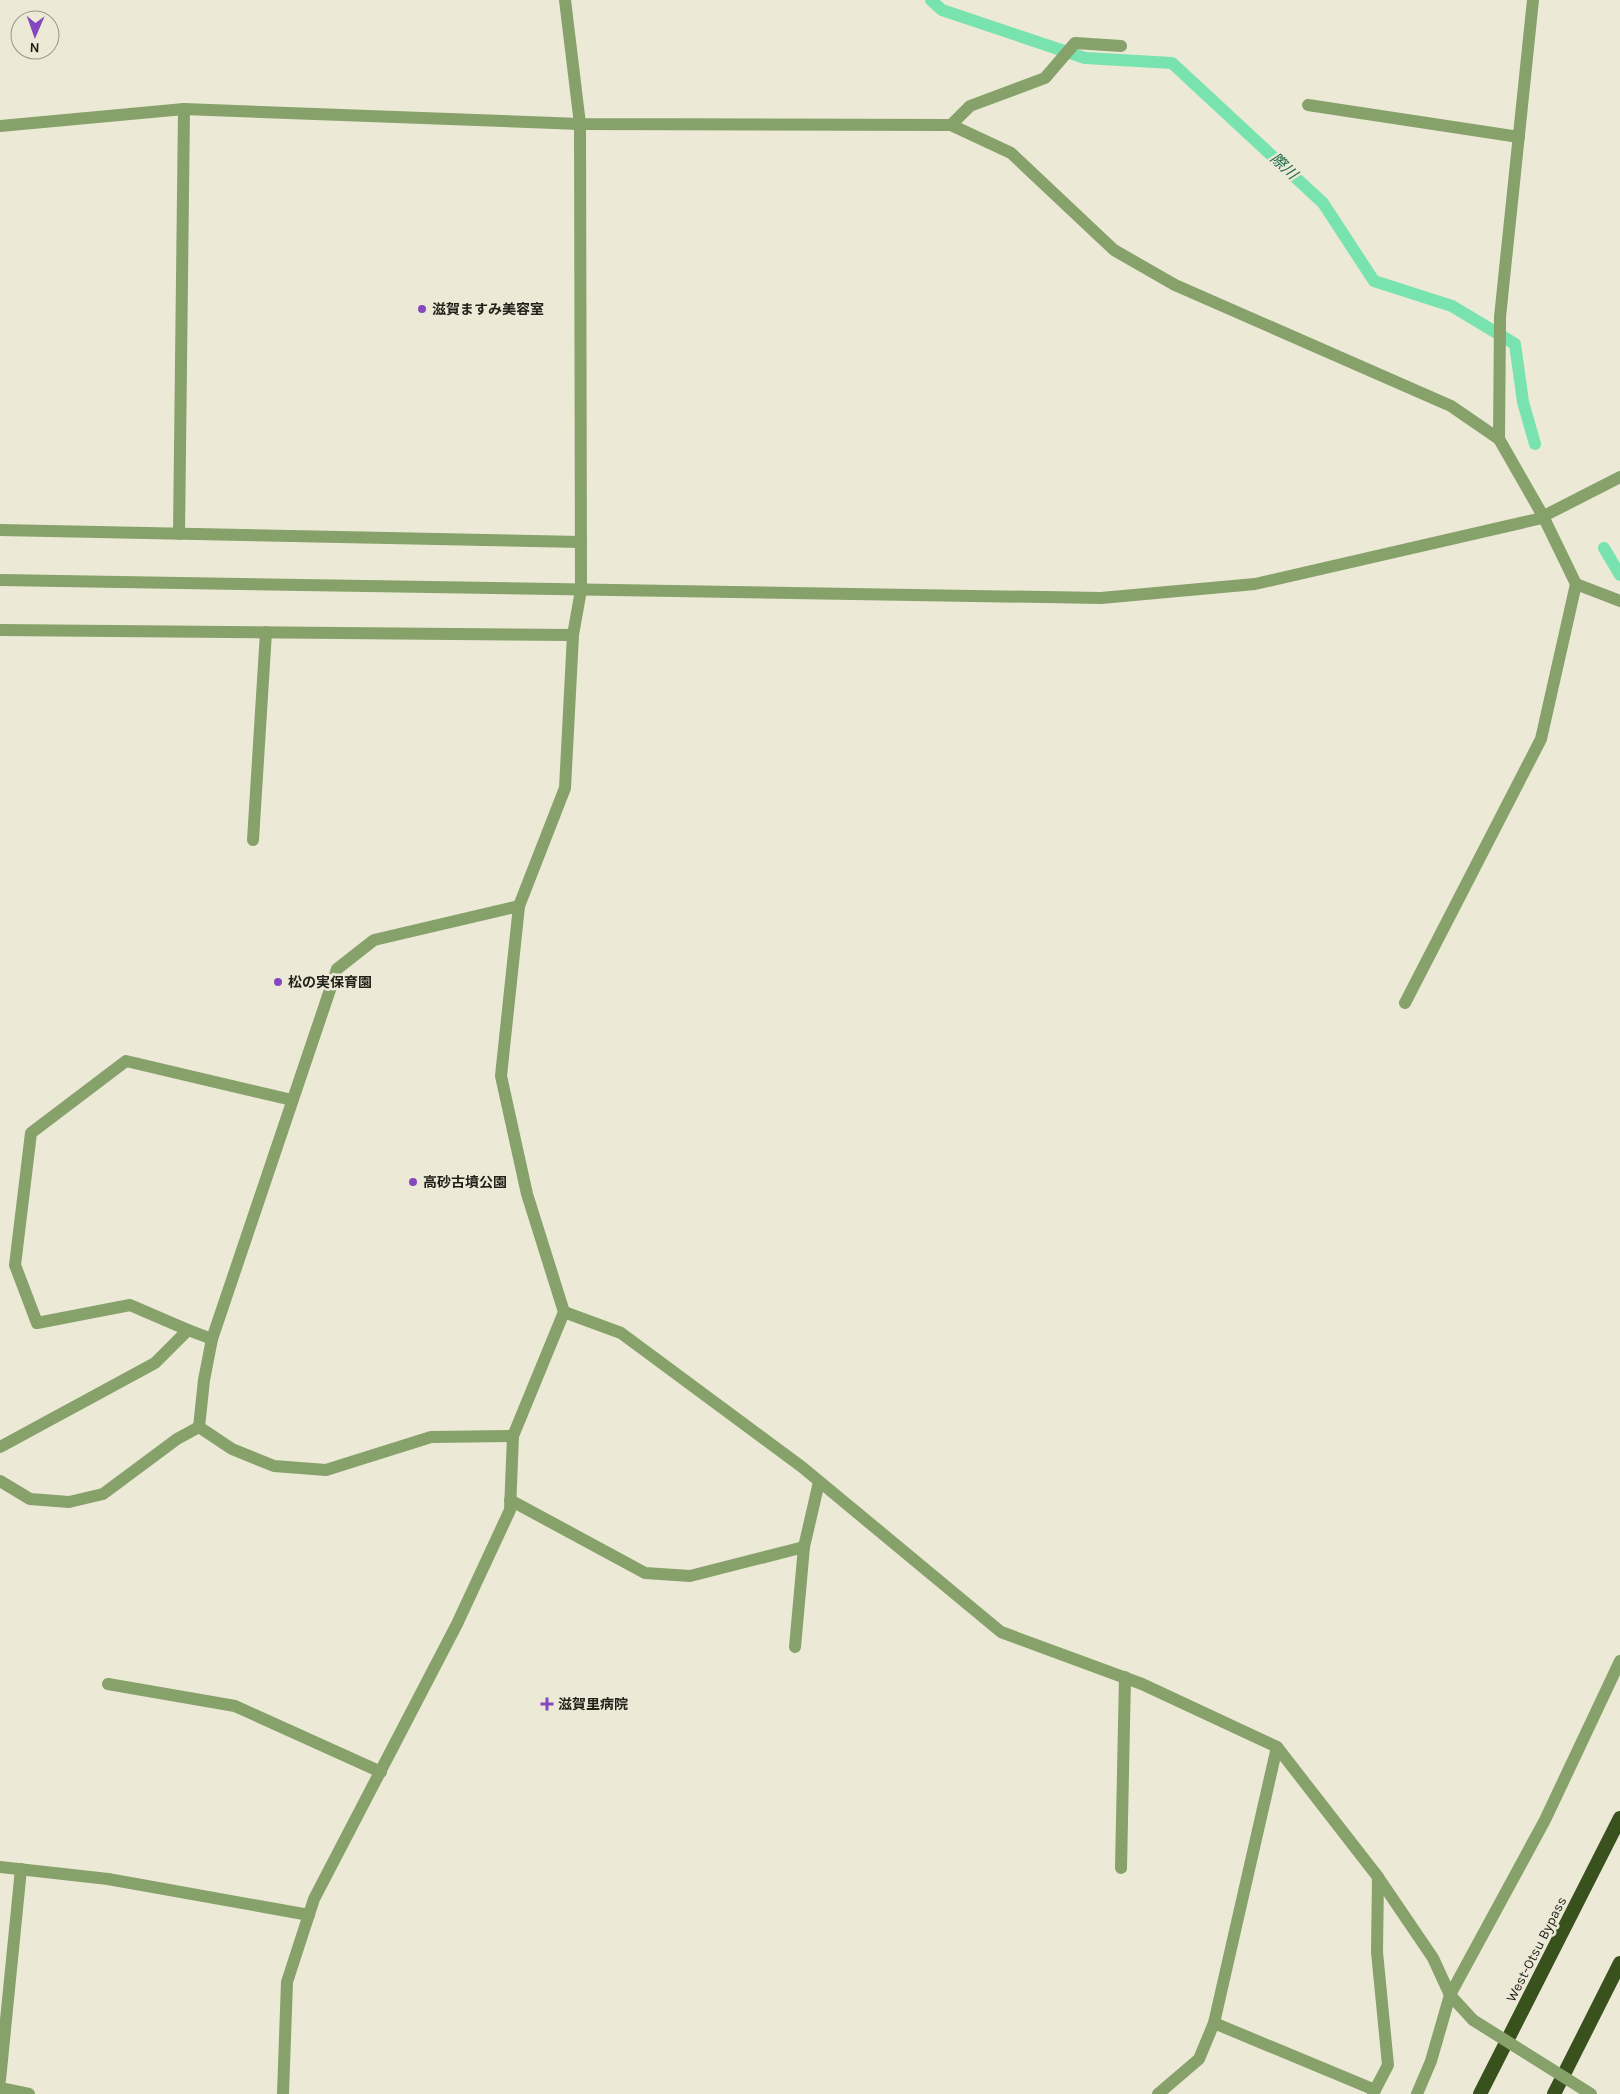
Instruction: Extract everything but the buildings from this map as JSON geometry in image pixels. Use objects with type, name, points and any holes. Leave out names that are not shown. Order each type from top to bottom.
[{"type":"highway","name":"West-Otsu Bypass","points":[[1480,2094],[1618,1822],[1620,1810]]},
{"type":"highway","points":[[1554,2094],[1620,1963]]},
{"type":"street","points":[[283,2094],[287,1982],[314,1899],[457,1624],[510,1510],[513,1436],[564,1312],[527,1194],[501,1076],[519,906],[565,788],[573,634],[581,590],[580,124],[565,0]]},
{"type":"street","points":[[1499,439],[1500,317],[1533,0]]},
{"type":"street","points":[[951,125],[970,106],[1045,78],[1075,43],[1121,46]]},
{"type":"street","points":[[1308,105],[1519,136]]},
{"type":"street","points":[[179,534],[184,109]]},
{"type":"street","points":[[0,126],[184,109],[580,124],[951,125],[1011,153],[1114,250],[1174,285],[1451,406],[1499,439],[1543,516],[1576,584],[1541,739],[1405,1003]]},
{"type":"street","points":[[0,580],[1101,598],[1255,584],[1538,519],[1620,477]]},
{"type":"street","points":[[0,530],[581,542]]},
{"type":"street","points":[[1576,584],[1620,601]]},
{"type":"street","points":[[0,630],[573,634]]},
{"type":"street","points":[[253,840],[266,632]]},
{"type":"street","points":[[199,1427],[204,1380],[212,1339],[337,970],[374,940],[519,906]]},
{"type":"street","points":[[212,1339],[130,1305],[37,1323],[15,1265],[31,1133],[126,1061],[292,1100]]},
{"type":"street","points":[[564,1312],[621,1333],[819,1482],[1001,1632],[1125,1677],[1277,1747],[1378,1877],[1433,1958],[1450,1995],[1473,2020],[1591,2094]]},
{"type":"street","points":[[0,1448],[154,1363],[188,1330]]},
{"type":"street","points":[[199,1427],[232,1449],[274,1466],[326,1470],[431,1437],[513,1436]]},
{"type":"street","points":[[0,1481],[30,1499],[68,1502],[103,1494],[178,1439],[199,1427]]},
{"type":"street","points":[[795,1647],[804,1546],[819,1482]]},
{"type":"street","points":[[510,1500],[645,1573],[690,1576],[804,1546]]},
{"type":"street","points":[[1417,2094],[1431,2061],[1450,1995],[1545,1820],[1620,1661]]},
{"type":"street","points":[[1121,1868],[1125,1677]]},
{"type":"street","points":[[108,1684],[235,1706],[381,1772]]},
{"type":"street","points":[[1158,2094],[1199,2059],[1214,2023],[1277,1747]]},
{"type":"street","points":[[0,1867],[108,1879],[309,1915]]},
{"type":"street","points":[[0,2080],[21,1869]]},
{"type":"street","points":[[1214,2023],[1374,2092],[1388,2065],[1378,1952],[1378,1877]]},
{"type":"street","points":[[0,2088],[29,2094]]},
{"type":"waterway","name":"際川","points":[[931,0],[942,10],[1085,58],[1172,63],[1323,203],[1374,281],[1452,306],[1515,344],[1523,402],[1535,444]]},
{"type":"waterway","name":"際川","points":[[1604,548],[1620,575]]},
{"type":"place","name":"滋賀ますみ美容室","points":[[422,309]]},
{"type":"place","name":"松の実保育園","points":[[278,982]]},
{"type":"place","name":"高砂古墳公園","points":[[413,1182]]},
{"type":"place","name":"滋賀里病院","points":[[547,1704]]}]
